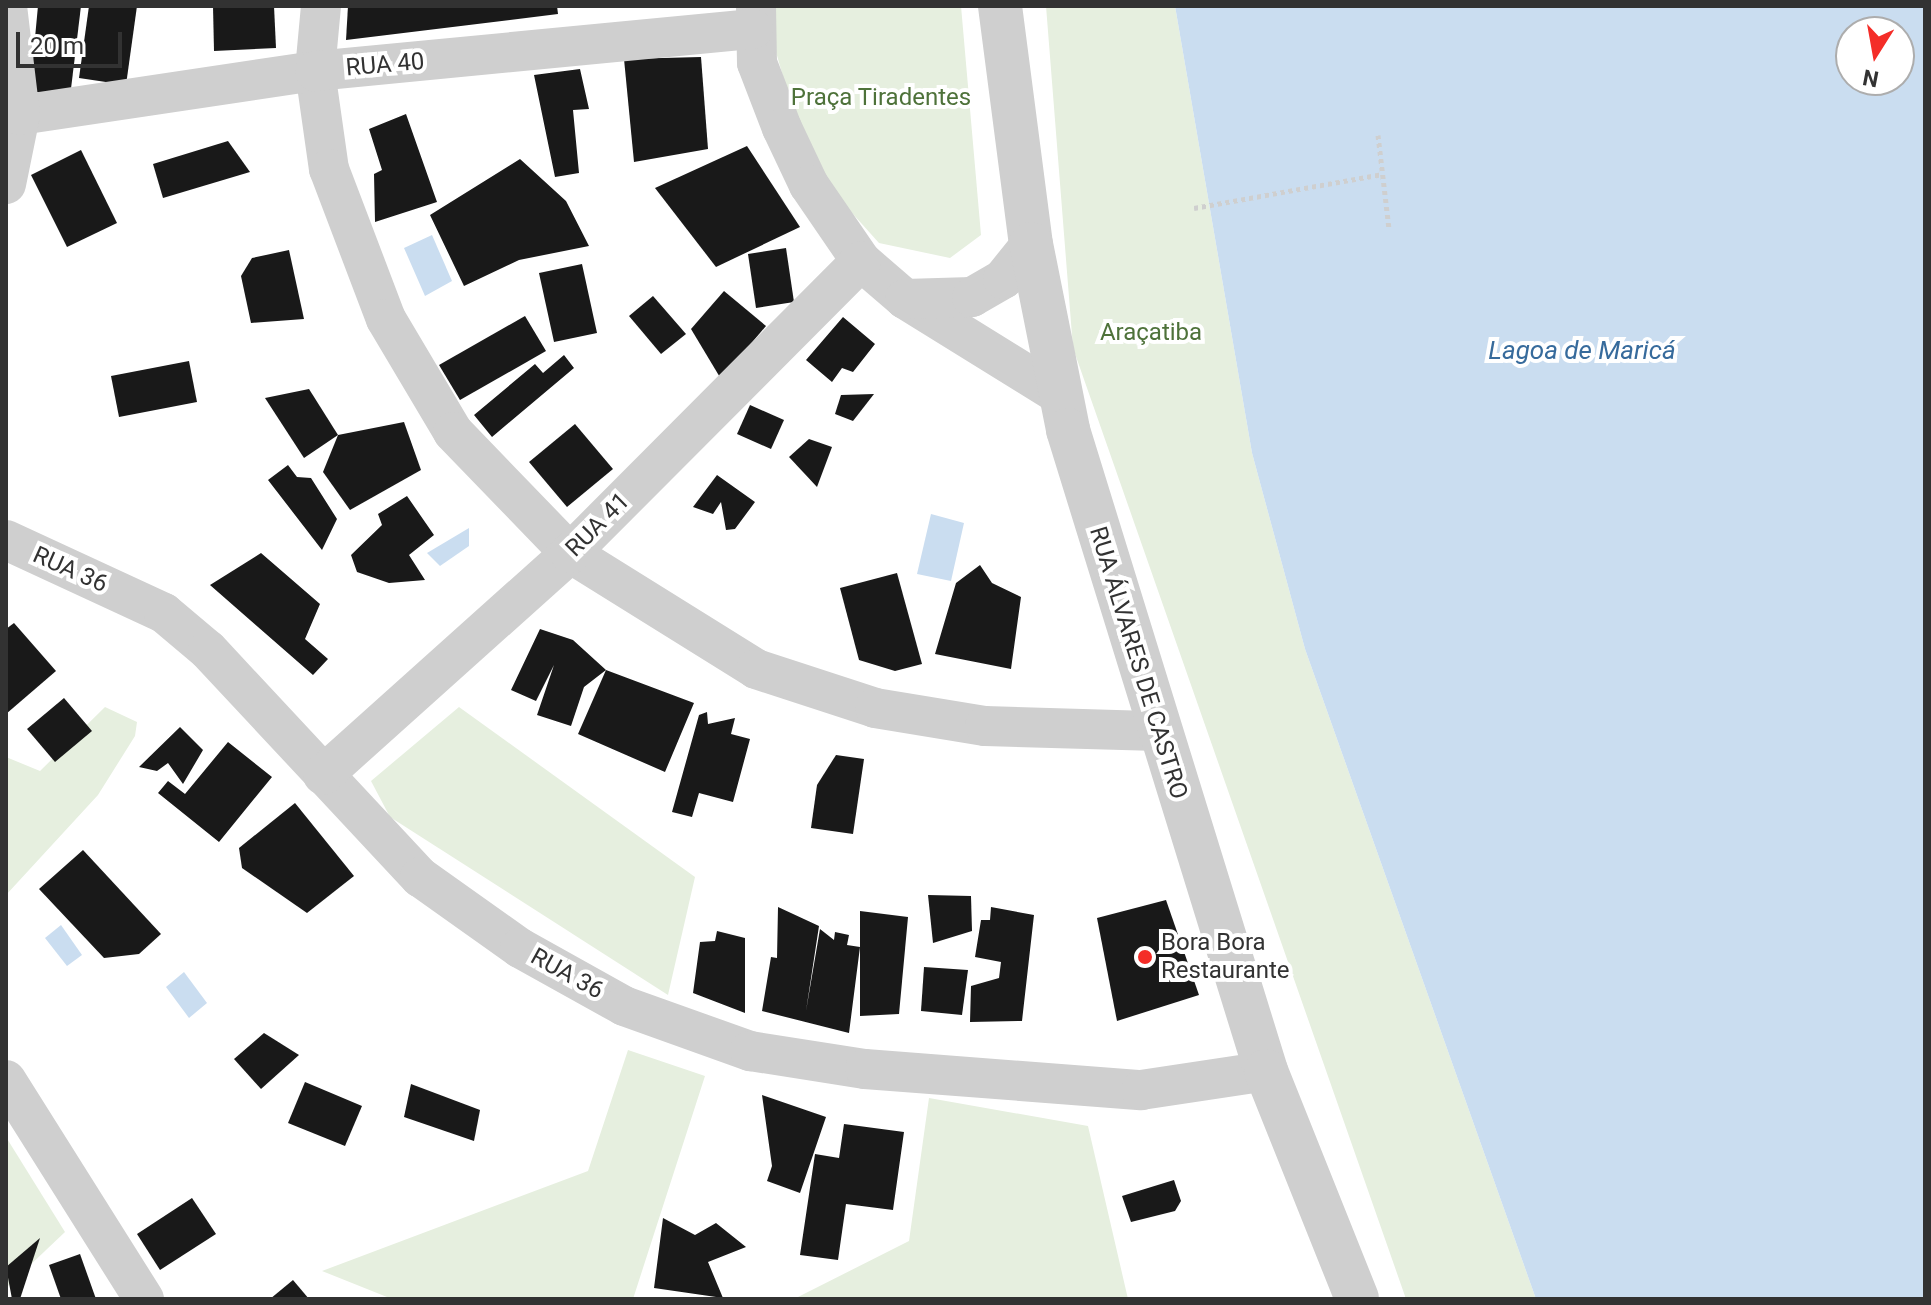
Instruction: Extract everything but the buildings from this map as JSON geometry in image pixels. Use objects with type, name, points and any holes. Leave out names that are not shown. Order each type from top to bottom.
[{"type":"street","points":[[6,184],[20,115],[7,6]]},
{"type":"street","points":[[321,6],[315,71],[329,169],[414,375],[453,432],[570,553],[756,669],[875,708],[985,726],[1158,731]]},
{"type":"street","name":"RUA ÁLVARES DE CASTRO","points":[[1000,6],[1031,244],[1058,394],[1158,731],[1266,1071],[1357,1299]]},
{"type":"street","points":[[754,18],[782,128],[809,185],[861,261],[905,299],[1058,394]]},
{"type":"street","name":"RUA 40","points":[[20,115],[315,71],[754,18]]},
{"type":"street","points":[[905,299],[972,297],[1003,279],[1031,244]]},
{"type":"street","name":"RUA 41","points":[[323,775],[570,553],[861,261]]},
{"type":"street","name":"RUA 36","points":[[6,540],[164,613],[208,650],[420,877],[520,948],[624,1006],[750,1051],[865,1069],[1141,1090],[1266,1071]]},
{"type":"street","points":[[6,1080],[144,1299]]},
{"type":"path","points":[[1378,135],[1389,228]]},
{"type":"path","points":[[1194,208],[1383,174]]},
{"type":"green space","name":"Praça Tiradentes","points":[[774,6],[961,6],[981,235],[950,258],[879,243],[808,164],[770,31]]},
{"type":"green space","name":"Araçatiba","points":[[1046,6],[1175,6],[1252,453],[1305,649],[1536,1299],[1406,1299],[1073,348]]},
{"type":"green space","points":[[105,707],[137,722],[135,736],[98,795],[6,895],[6,757],[40,771]]},
{"type":"green space","points":[[459,707],[695,877],[668,995],[390,817],[371,781]]},
{"type":"green space","points":[[628,1050],[705,1076],[633,1299],[392,1299],[322,1271],[588,1171]]},
{"type":"green space","points":[[929,1098],[1088,1126],[1128,1299],[794,1299],[909,1241]]},
{"type":"green space","points":[[6,1137],[65,1232],[6,1288]]},
{"type":"water","name":"Lagoa de Maricá","points":[[1175,6],[1925,6],[1925,1299],[1536,1299],[1305,649],[1252,453]]},
{"type":"water","points":[[432,235],[452,281],[425,296],[404,248]]},
{"type":"water","points":[[931,514],[964,523],[951,581],[917,574]]},
{"type":"water","points":[[469,528],[469,546],[440,566],[427,553]]},
{"type":"water","points":[[61,925],[82,955],[67,966],[45,938]]},
{"type":"water","points":[[184,972],[207,1003],[189,1018],[166,987]]},
{"type":"place","name":"Bora Bora Restaurante","points":[[1145,957]]}]
